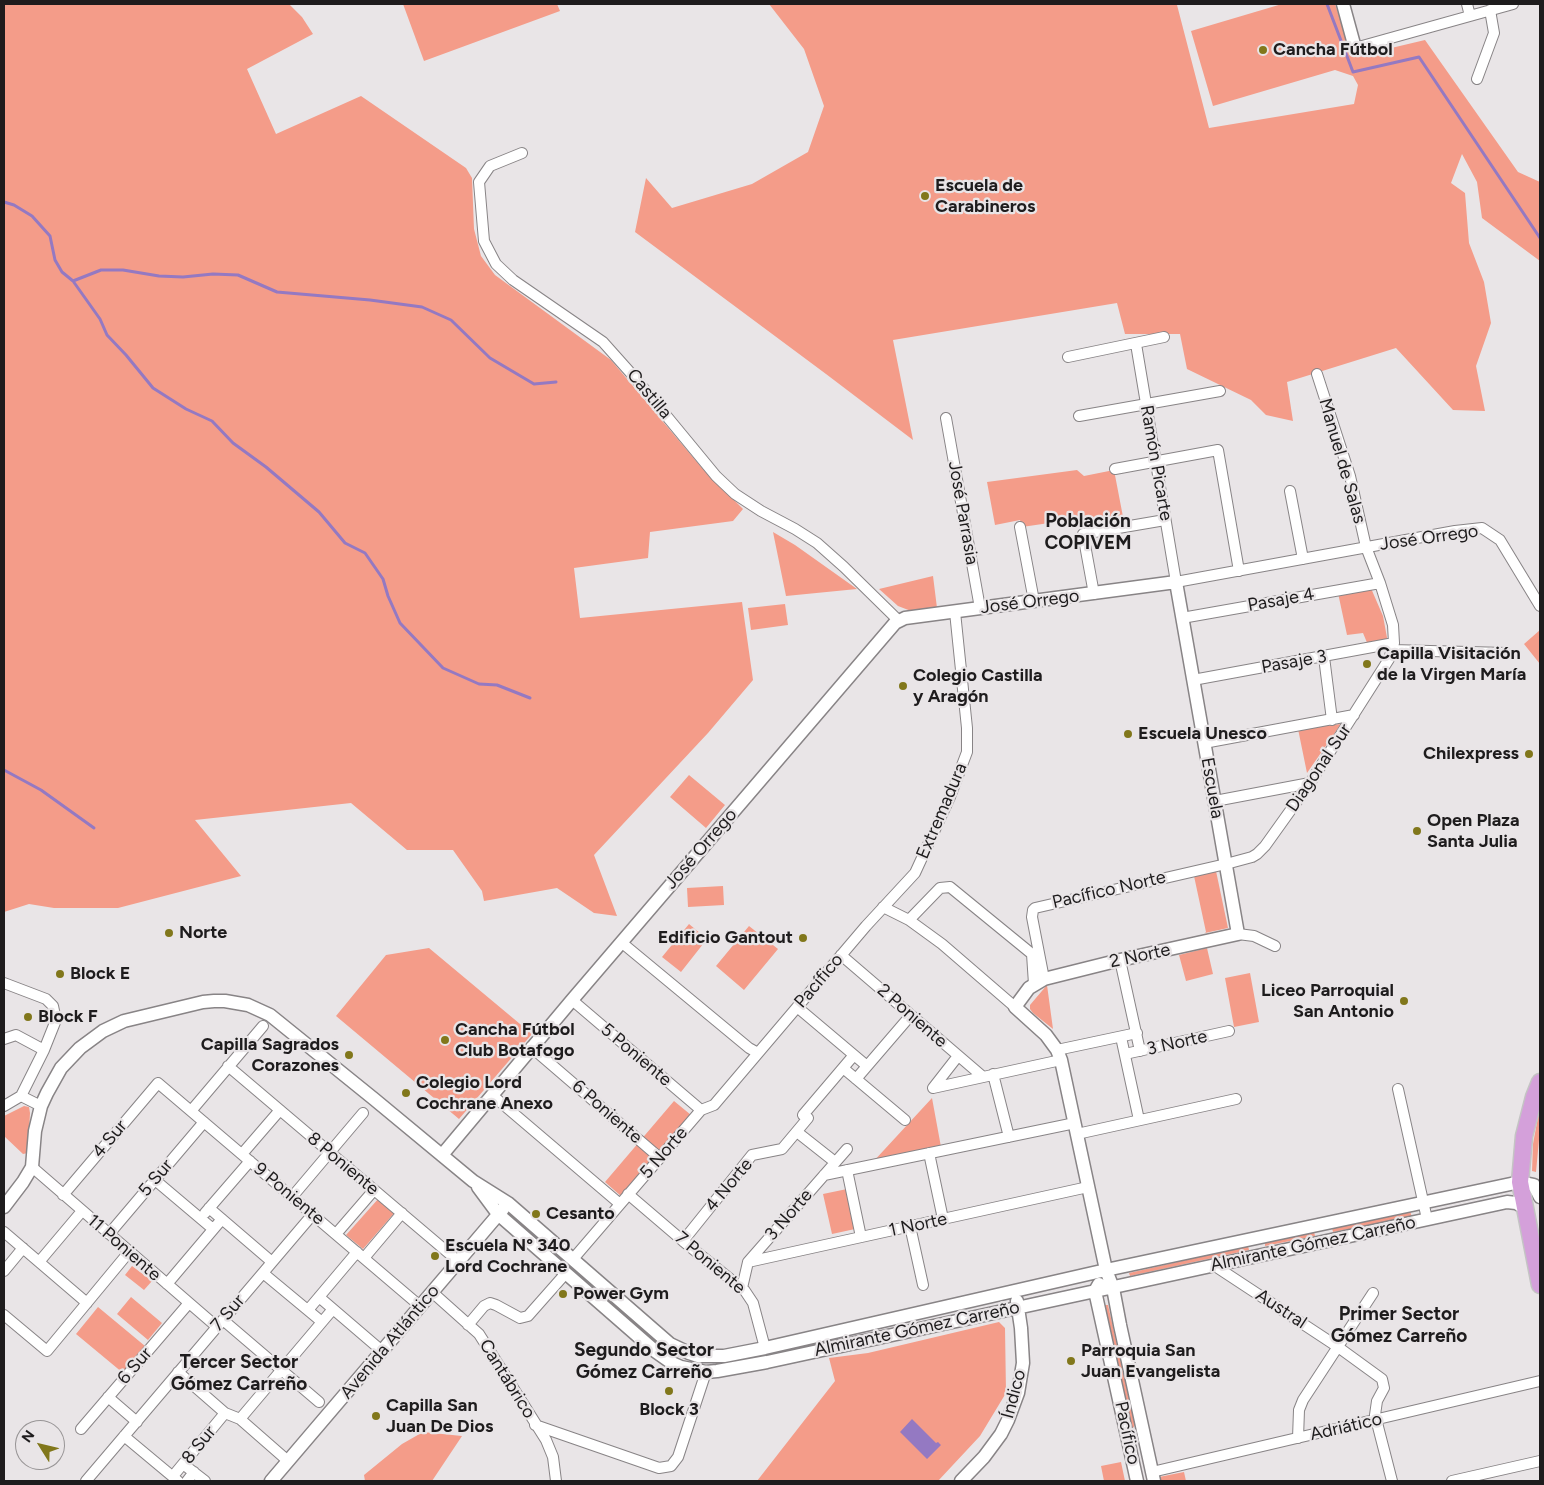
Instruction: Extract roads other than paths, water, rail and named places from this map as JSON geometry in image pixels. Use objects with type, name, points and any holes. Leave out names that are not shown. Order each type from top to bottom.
[{"type":"main road","points":[[1540,1082],[1524,1136],[1520,1182],[1540,1285]]},
{"type":"street","points":[[1343,4],[1355,48],[1513,4]]},
{"type":"street","points":[[1467,4],[1470,16]]},
{"type":"street","points":[[1477,79],[1494,33],[1490,10]]},
{"type":"street","name":"Castilla","points":[[522,153],[490,166],[480,182],[484,241],[496,264],[512,280],[603,342],[636,378],[716,476],[735,494],[817,543],[844,566],[898,621]]},
{"type":"street","points":[[1068,357],[1164,337]]},
{"type":"street","name":"Ramón Picarte","points":[[1136,344],[1176,582]]},
{"type":"street","name":"Manuel de Salas","points":[[1317,374],[1350,476],[1366,547]]},
{"type":"street","points":[[1079,416],[1220,390]]},
{"type":"street","name":"José Parrasia","points":[[946,418],[980,608]]},
{"type":"street","points":[[1115,468],[1218,450],[1239,571]]},
{"type":"street","points":[[1290,491],[1303,559]]},
{"type":"street","points":[[1094,594],[1083,534],[1165,520]]},
{"type":"street","points":[[1020,527],[1034,601]]},
{"type":"street","name":"José Orrego","points":[[621,942],[891,627],[905,618],[1176,582],[1455,531],[1482,528],[1500,540],[1540,606]]},
{"type":"street","points":[[1366,547],[1393,625],[1393,647],[1506,652]]},
{"type":"street","name":"Escuela","points":[[1176,582],[1238,934]]},
{"type":"street","name":"Pasaje 4","points":[[1182,618],[1380,583]]},
{"type":"street","name":"Extremadura","points":[[883,907],[915,873],[966,758],[968,728],[955,612]]},
{"type":"street","name":"Pasaje 3","points":[[1193,680],[1393,647]]},
{"type":"street","name":"Diagonal Sur","points":[[1226,864],[1252,857],[1262,851],[1310,783],[1354,715],[1389,659],[1393,647]]},
{"type":"street","points":[[1324,657],[1332,720]]},
{"type":"street","points":[[1204,742],[1354,715]]},
{"type":"street","points":[[1215,801],[1310,783]]},
{"type":"street","name":"Pacífico Norte","points":[[1039,981],[1032,917],[1035,908],[1226,864]]},
{"type":"street","points":[[909,920],[940,888],[950,887],[1032,954],[1039,981],[1025,993],[1015,1007]]},
{"type":"street","name":"Pacífico","points":[[758,1053],[883,907],[909,920],[942,944],[1046,1035],[1059,1055],[1106,1270],[1113,1288],[1153,1477]]},
{"type":"street","name":"2 Norte","points":[[1039,981],[1120,960],[1238,934],[1254,936],[1275,946]]},
{"type":"street","points":[[442,1155],[621,942],[749,1048],[758,1053]]},
{"type":"street","name":"2 Poniente","points":[[842,954],[982,1076]]},
{"type":"street","points":[[1120,960],[1140,1051]]},
{"type":"street","points":[[4,983],[42,997],[53,1006],[56,1020],[44,1050],[21,1096],[4,1106]]},
{"type":"street","name":"5 Poniente","points":[[572,1000],[701,1110]]},
{"type":"street","name":"Almirante Gómez Carreño","points":[[4,1207],[32,1168],[35,1131],[47,1093],[61,1068],[80,1048],[103,1031],[133,1018],[203,1002],[225,1001],[248,1005],[270,1015],[473,1181],[508,1202],[662,1337],[679,1349],[698,1356],[716,1357],[765,1348],[1106,1270],[1520,1182]]},
{"type":"street","points":[[797,1007],[867,1066]]},
{"type":"street","points":[[856,1079],[911,1015]]},
{"type":"street","points":[[191,1111],[263,1026]]},
{"type":"street","name":"3 Norte","points":[[1125,1054],[1229,1031]]},
{"type":"street","name":"3 Norte","points":[[958,1056],[933,1088],[993,1074],[1136,1033]]},
{"type":"street","points":[[4,1039],[16,1035],[44,1050]]},
{"type":"street","points":[[1121,1037],[1139,1120]]},
{"type":"street","name":"6 Poniente","points":[[532,1047],[660,1158]]},
{"type":"street","name":"5 Norte","points":[[573,1259],[701,1110],[714,1105],[758,1053]]},
{"type":"street","name":"4 Norte","points":[[683,1241],[752,1155],[782,1149],[808,1118],[803,1115],[854,1055]]},
{"type":"street","name":"8 Poniente","points":[[228,1066],[458,1261]]},
{"type":"street","points":[[843,1068],[905,1120]]},
{"type":"street","points":[[993,1074],[1009,1138]]},
{"type":"street","name":"9 Poniente","points":[[158,1083],[420,1306]]},
{"type":"street","name":"4 Sur","points":[[63,1195],[158,1083]]},
{"type":"street","name":"Almirante Gómez Carreño","points":[[1398,1089],[1427,1220]]},
{"type":"street","points":[[492,1095],[620,1204]]},
{"type":"street","points":[[21,1096],[42,1106]]},
{"type":"street","points":[[824,1175],[1009,1138],[1139,1120],[1236,1099]]},
{"type":"street","points":[[201,1218],[280,1110]]},
{"type":"street","points":[[292,1197],[363,1113]]},
{"type":"street","name":"5 Sur","points":[[109,1234],[204,1122]]},
{"type":"street","points":[[797,1132],[834,1162]]},
{"type":"street","name":"3 Norte","points":[[742,1288],[748,1262],[847,1149]]},
{"type":"street","points":[[929,1153],[943,1219]]},
{"type":"street","name":"11 Poniente","points":[[32,1168],[189,1303],[282,1370],[319,1402]]},
{"type":"street","points":[[846,1170],[861,1237]]},
{"type":"street","points":[[155,1180],[214,1229]]},
{"type":"street","name":"Almirante Gómez Carreño","points":[[473,1181],[498,1214],[663,1358],[681,1367],[706,1372],[717,1372],[760,1363],[1507,1202],[1516,1203],[1525,1208]]},
{"type":"street","points":[[1520,1182],[1534,1185],[1540,1197]]},
{"type":"street","name":"1 Norte","points":[[748,1262],[1088,1187]]},
{"type":"street","points":[[336,1234],[374,1190]]},
{"type":"street","name":"7 Poniente","points":[[628,1194],[748,1294],[753,1303],[765,1348]]},
{"type":"street","name":"Avenida Atlántico","points":[[271,1481],[508,1202]]},
{"type":"street","points":[[209,1208],[272,1262]]},
{"type":"street","points":[[39,1262],[82,1211]]},
{"type":"street","points":[[308,1310],[402,1213]]},
{"type":"street","name":"7 Sur","points":[[86,1481],[313,1214]]},
{"type":"street","points":[[167,1284],[222,1219]]},
{"type":"street","points":[[1320,1224],[1323,1242]]},
{"type":"street","points":[[910,1226],[923,1286]]},
{"type":"street","points":[[4,1232],[87,1302]]},
{"type":"street","points":[[1253,1239],[1256,1257]]},
{"type":"street","points":[[4,1271],[23,1248]]},
{"type":"street","points":[[4,1315],[46,1351],[129,1252]]},
{"type":"street","name":"Austral","points":[[1215,1266],[1380,1377],[1384,1382],[1383,1391],[1375,1406],[1376,1420],[1392,1481]]},
{"type":"street","points":[[1096,1291],[1106,1270]]},
{"type":"street","points":[[263,1273],[322,1322]]},
{"type":"street","points":[[468,1325],[484,1306],[490,1303],[520,1318],[528,1316],[566,1273]]},
{"type":"street","name":"Índico","points":[[961,1481],[993,1446],[1001,1434],[1014,1407],[1018,1393],[1023,1364],[1018,1308],[1014,1291]]},
{"type":"street","name":"Pacífico","points":[[1096,1291],[1137,1481]]},
{"type":"street","name":"Cantábrico","points":[[432,1292],[479,1334],[550,1449],[555,1466],[556,1481]]},
{"type":"street","points":[[1298,1438],[1299,1410],[1303,1400],[1373,1293]]},
{"type":"street","points":[[319,1297],[382,1351]]},
{"type":"street","name":"6 Sur","points":[[81,1429],[189,1303]]},
{"type":"street","name":"8 Sur","points":[[240,1419],[333,1309]]},
{"type":"street","points":[[178,1372],[225,1413],[240,1419],[288,1461]]},
{"type":"street","points":[[535,1425],[658,1468],[671,1466],[678,1457],[706,1372]]},
{"type":"street","name":"Adriático","points":[[1153,1477],[1298,1438],[1540,1381]]},
{"type":"street","points":[[108,1397],[137,1422]]},
{"type":"street","name":"8 Sur","points":[[176,1479],[183,1464],[225,1413]]},
{"type":"street","points":[[124,1436],[176,1479]]},
{"type":"street","points":[[1452,1481],[1474,1479],[1540,1461]]},
{"type":"street","points":[[183,1464],[205,1481]]},
{"type":"street","name":"8 Sur","points":[[187,1481],[194,1472]]},
{"type":"waterway","points":[[1327,4],[1353,72],[1419,57],[1540,238]]},
{"type":"waterway","points":[[4,202],[14,205],[32,216],[50,236],[55,260],[62,272],[73,281],[100,319],[107,335],[153,388],[186,409],[212,421],[233,443],[266,467],[319,512],[345,543],[365,553],[383,579],[400,623],[443,668],[479,684],[497,685],[530,698]]},
{"type":"waterway","points":[[73,281],[101,270],[123,270],[159,276],[183,277],[213,274],[238,275],[277,292],[370,300],[422,307],[451,320],[490,358],[534,384],[556,382]]},
{"type":"waterway","points":[[4,770],[41,790],[94,828]]},
{"type":"place","name":"Cancha Fútbol","points":[[1263,50]]},
{"type":"place","name":"Escuela de Carabineros","points":[[925,196]]},
{"type":"place","name":"Capilla Visitación de la Virgen María","points":[[1367,664]]},
{"type":"place","name":"Colegio Castilla y Aragón","points":[[903,686]]},
{"type":"place","name":"Escuela Unesco","points":[[1128,734]]},
{"type":"place","name":"Chilexpress","points":[[1529,754]]},
{"type":"place","name":"Open Plaza Santa Julia","points":[[1417,831]]},
{"type":"place","name":"Norte","points":[[169,933]]},
{"type":"place","name":"Edificio Gantout","points":[[803,938]]},
{"type":"place","name":"Block E","points":[[60,974]]},
{"type":"place","name":"Liceo Parroquial San Antonio","points":[[1404,1001]]},
{"type":"place","name":"Block F","points":[[28,1017]]},
{"type":"place","name":"Cancha Fútbol Club Botafogo","points":[[445,1040]]},
{"type":"place","name":"Capilla Sagrados Corazones","points":[[349,1055]]},
{"type":"place","name":"Colegio Lord Cochrane Anexo","points":[[406,1093]]},
{"type":"place","name":"Cesanto","points":[[536,1214]]},
{"type":"place","name":"Escuela N° 340 Lord Cochrane","points":[[435,1256]]},
{"type":"place","name":"Power Gym","points":[[563,1294]]},
{"type":"place","name":"Parroquia San Juan Evangelista","points":[[1071,1361]]},
{"type":"place","name":"Block 3","points":[[669,1391]]},
{"type":"place","name":"Capilla San Juan De Dios","points":[[376,1416]]},
{"type":"district","name":"Población COPIVEM","points":[[1088,532]]},
{"type":"district","name":"Primer Sector Gómez Carreño","points":[[1399,1325]]},
{"type":"district","name":"Segundo Sector Gómez Carreño","points":[[644,1361]]},
{"type":"district","name":"Tercer Sector Gómez Carreño","points":[[239,1373]]}]
